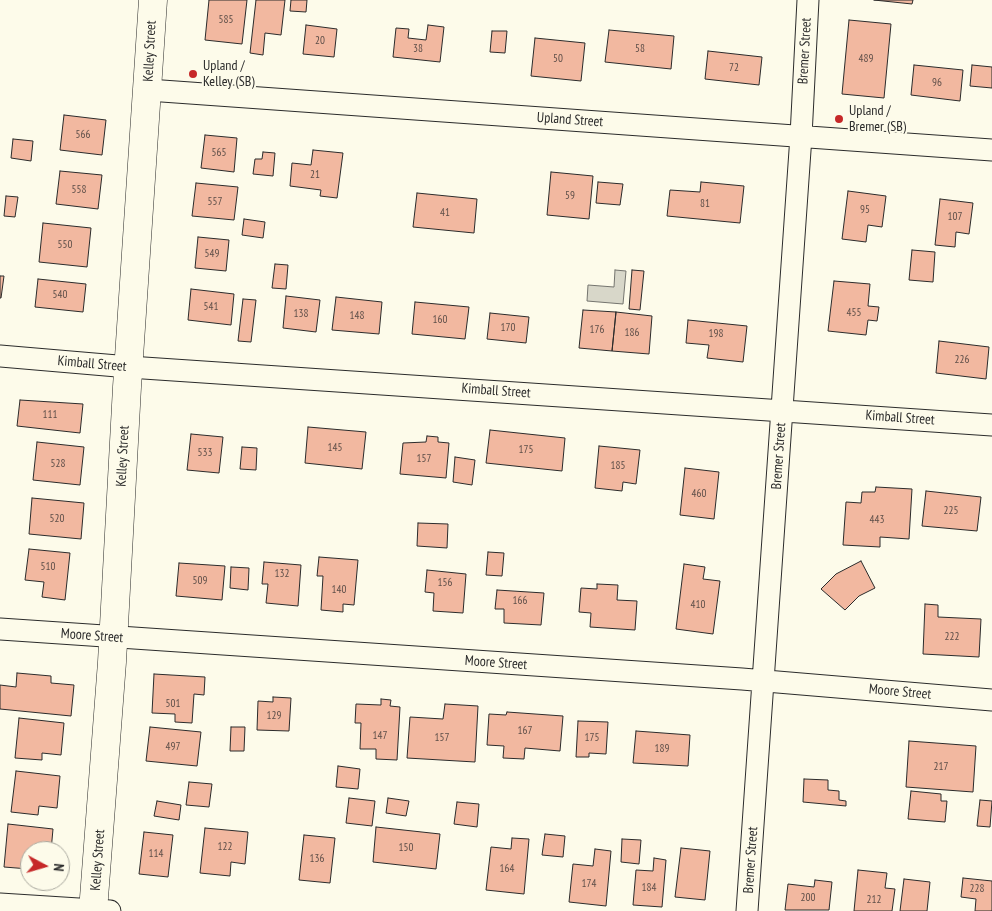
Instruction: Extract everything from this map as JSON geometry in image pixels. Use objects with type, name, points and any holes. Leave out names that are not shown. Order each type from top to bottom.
[{"type":"street","name":"Kelley Street","points":[[99,911],[129,367],[153,0]]},
{"type":"street","name":"Bremer Street","points":[[747,911],[801,136],[808,0]]},
{"type":"street","name":"Upland Street","points":[[148,90],[992,150]]},
{"type":"street","name":"Kimball Street","points":[[0,356],[129,367],[992,425]]},
{"type":"street","name":"Moore Street","points":[[0,629],[763,680],[992,700]]},
{"type":"street","points":[[0,904],[99,911]]},
{"type":"shaded area","points":[[615,270],[626,271],[623,304],[587,301],[588,285],[614,287]]},
{"type":"building","points":[[209,0],[247,0],[242,44],[205,40]]},
{"type":"building","points":[[256,0],[285,0],[281,35],[265,33],[263,55],[250,53]]},
{"type":"building","points":[[291,0],[307,0],[306,12],[290,11]]},
{"type":"building","points":[[874,0],[913,0],[912,4]]},
{"type":"building","points":[[849,20],[891,24],[884,98],[842,94]]},
{"type":"building","points":[[306,25],[337,29],[334,57],[303,54]]},
{"type":"building","points":[[428,25],[444,27],[440,62],[393,57],[396,28],[409,29],[408,38],[426,40]]},
{"type":"building","points":[[609,30],[674,36],[671,69],[605,62]]},
{"type":"building","points":[[492,31],[507,31],[505,53],[490,52]]},
{"type":"building","points":[[535,38],[585,43],[581,81],[531,76]]},
{"type":"building","points":[[708,51],[762,57],[759,85],[705,79]]},
{"type":"building","points":[[914,65],[963,70],[960,101],[911,95]]},
{"type":"building","points":[[972,65],[992,67],[992,88],[970,86]]},
{"type":"building","points":[[64,115],[106,120],[102,155],[60,150]]},
{"type":"building","points":[[205,135],[237,138],[234,172],[201,168]]},
{"type":"building","points":[[13,139],[33,141],[31,161],[11,158]]},
{"type":"building","points":[[313,150],[343,153],[337,198],[320,196],[321,190],[290,186],[292,163],[311,165]]},
{"type":"building","points":[[263,152],[275,153],[273,176],[253,174],[255,159],[262,159]]},
{"type":"building","points":[[60,171],[102,175],[98,209],[56,204]]},
{"type":"building","points":[[551,172],[593,176],[589,219],[547,215]]},
{"type":"building","points":[[598,182],[623,184],[620,205],[596,203]]},
{"type":"building","points":[[701,182],[744,186],[740,223],[667,216],[670,190],[700,192]]},
{"type":"building","points":[[196,183],[238,187],[234,220],[192,216]]},
{"type":"building","points":[[848,191],[886,196],[882,227],[868,225],[866,242],[842,239]]},
{"type":"building","points":[[417,193],[477,199],[474,233],[413,227]]},
{"type":"building","points":[[6,196],[18,197],[15,217],[4,216]]},
{"type":"building","points":[[940,199],[973,203],[969,234],[956,232],[955,247],[935,245]]},
{"type":"building","points":[[244,219],[265,222],[263,238],[242,235]]},
{"type":"building","points":[[43,223],[91,228],[87,267],[39,262]]},
{"type":"building","points":[[198,237],[229,240],[226,271],[195,268]]},
{"type":"building","points":[[912,250],[935,252],[933,282],[909,280]]},
{"type":"building","points":[[275,264],[288,265],[286,289],[272,288]]},
{"type":"building","points":[[632,270],[644,271],[640,310],[629,309]]},
{"type":"building","points":[[0,276],[4,276],[1,298],[0,298]]},
{"type":"building","points":[[38,279],[86,284],[83,312],[35,307]]},
{"type":"building","points":[[834,281],[870,284],[868,306],[879,307],[877,321],[868,320],[866,335],[828,331]]},
{"type":"building","points":[[191,289],[234,294],[231,325],[188,320]]},
{"type":"building","points":[[286,296],[320,300],[316,332],[283,328]]},
{"type":"building","points":[[336,297],[382,302],[379,334],[332,330]]},
{"type":"building","points":[[243,299],[256,300],[251,342],[238,341]]},
{"type":"building","points":[[415,302],[469,307],[465,339],[412,334]]},
{"type":"building","points":[[583,310],[616,312],[612,351],[579,348]]},
{"type":"building","points":[[616,312],[652,316],[649,354],[612,351]]},
{"type":"building","points":[[490,313],[529,317],[526,343],[487,339]]},
{"type":"building","points":[[688,320],[747,326],[743,362],[707,358],[709,345],[686,343]]},
{"type":"building","points":[[939,341],[989,347],[986,379],[936,373]]},
{"type":"building","points":[[20,400],[83,404],[80,433],[17,426]]},
{"type":"building","points":[[308,427],[366,432],[362,469],[305,463]]},
{"type":"building","points":[[490,430],[565,438],[562,471],[486,463]]},
{"type":"building","points":[[191,434],[223,437],[219,473],[187,470]]},
{"type":"building","points":[[427,436],[438,437],[438,442],[449,443],[446,478],[400,474],[403,443],[426,442]]},
{"type":"building","points":[[37,442],[84,447],[80,485],[33,480]]},
{"type":"building","points":[[599,446],[640,450],[636,484],[623,482],[622,491],[595,488]]},
{"type":"building","points":[[242,447],[257,448],[256,470],[240,469]]},
{"type":"building","points":[[455,457],[475,460],[472,485],[453,482]]},
{"type":"building","points":[[685,468],[719,472],[714,519],[680,515]]},
{"type":"building","points":[[876,487],[912,489],[909,539],[880,537],[880,547],[843,545],[846,502],[861,503],[862,492],[875,492]]},
{"type":"building","points":[[926,491],[981,497],[977,531],[922,526]]},
{"type":"building","points":[[32,498],[84,503],[81,539],[29,534]]},
{"type":"building","points":[[418,523],[448,524],[447,548],[417,546]]},
{"type":"building","points":[[29,549],[70,553],[65,600],[42,597],[44,582],[25,580]]},
{"type":"building","points":[[488,552],[504,553],[502,576],[486,575]]},
{"type":"building","points":[[319,557],[358,560],[354,605],[343,604],[343,612],[321,610],[323,576],[317,576]]},
{"type":"building","points":[[861,561],[875,588],[859,596],[845,610],[821,589],[836,574]]},
{"type":"building","points":[[264,562],[301,565],[298,606],[266,603],[268,584],[262,584]]},
{"type":"building","points":[[179,563],[225,566],[222,600],[176,596]]},
{"type":"building","points":[[684,564],[705,567],[703,579],[720,581],[713,634],[676,629]]},
{"type":"building","points":[[231,567],[249,568],[248,590],[230,588]]},
{"type":"building","points":[[427,570],[466,574],[463,613],[433,611],[434,593],[425,592]]},
{"type":"building","points":[[597,584],[618,585],[617,600],[637,601],[635,630],[590,627],[591,613],[579,612],[581,588],[597,589]]},
{"type":"building","points":[[497,590],[544,593],[541,625],[504,623],[504,609],[495,609]]},
{"type":"building","points":[[925,604],[938,605],[938,617],[981,619],[979,657],[923,654]]},
{"type":"building","points":[[17,673],[51,676],[51,683],[74,685],[71,716],[0,709],[0,685],[16,687]]},
{"type":"building","points":[[154,674],[205,677],[204,695],[194,694],[192,723],[175,722],[175,714],[152,713]]},
{"type":"building","points":[[273,697],[291,698],[289,731],[257,730],[258,701],[273,702]]},
{"type":"building","points":[[381,699],[391,700],[390,706],[400,707],[397,760],[376,759],[376,749],[360,749],[361,723],[355,723],[356,704],[381,705]]},
{"type":"building","points":[[445,704],[478,706],[475,762],[407,758],[410,717],[443,719]]},
{"type":"building","points":[[507,712],[563,716],[560,751],[525,748],[524,759],[503,758],[504,746],[487,745],[489,714],[506,715]]},
{"type":"building","points":[[19,718],[64,723],[61,755],[42,753],[42,760],[15,758]]},
{"type":"building","points":[[578,721],[608,722],[606,754],[589,753],[589,757],[576,757]]},
{"type":"building","points":[[150,727],[201,732],[197,766],[146,761]]},
{"type":"building","points":[[231,727],[245,727],[244,751],[230,751]]},
{"type":"building","points":[[636,731],[690,735],[688,766],[633,763]]},
{"type":"building","points":[[909,741],[976,746],[973,792],[906,787]]},
{"type":"building","points":[[338,766],[360,769],[358,789],[336,787]]},
{"type":"building","points":[[16,771],[60,776],[57,808],[39,806],[38,815],[11,812]]},
{"type":"building","points":[[804,779],[828,780],[828,790],[839,791],[839,800],[846,801],[846,806],[803,802]]},
{"type":"building","points":[[189,782],[212,784],[209,807],[186,805]]},
{"type":"building","points":[[911,791],[941,794],[941,801],[947,801],[945,822],[908,819]]},
{"type":"building","points":[[349,798],[375,801],[372,826],[346,823]]},
{"type":"building","points":[[388,798],[409,801],[406,816],[386,813]]},
{"type":"building","points":[[980,800],[992,801],[990,827],[977,826]]},
{"type":"building","points":[[157,801],[181,805],[179,820],[154,816]]},
{"type":"building","points":[[457,802],[479,804],[477,827],[454,824]]},
{"type":"building","points":[[8,824],[53,829],[52,841],[20,841],[20,868],[4,867]]},
{"type":"building","points":[[376,827],[440,834],[436,869],[373,862]]},
{"type":"building","points":[[205,828],[248,832],[245,864],[231,862],[230,876],[200,873]]},
{"type":"building","points":[[144,832],[173,835],[168,877],[139,874]]},
{"type":"building","points":[[545,834],[565,836],[563,857],[542,855]]},
{"type":"building","points":[[304,835],[335,838],[330,883],[299,880]]},
{"type":"building","points":[[512,838],[529,839],[524,894],[486,890],[491,847],[511,849]]},
{"type":"building","points":[[622,839],[641,840],[639,864],[621,862]]},
{"type":"building","points":[[681,848],[710,851],[705,900],[675,897]]},
{"type":"building","points":[[595,849],[611,851],[606,906],[569,902],[573,864],[593,866]]},
{"type":"building","points":[[654,858],[666,860],[662,907],[633,905],[636,870],[653,871]]},
{"type":"building","points":[[858,870],[887,873],[885,888],[895,889],[892,911],[854,911]]},
{"type":"building","points":[[963,878],[992,881],[992,911],[975,911],[976,899],[961,897]]},
{"type":"building","points":[[904,879],[930,882],[927,911],[900,911]]},
{"type":"building","points":[[815,880],[832,882],[829,910],[785,910],[788,884],[814,887]]},
{"type":"place","name":"Upland / Kelley (SB)","points":[[193,74]]},
{"type":"place","name":"Upland / Bremer (SB)","points":[[839,119]]}]
